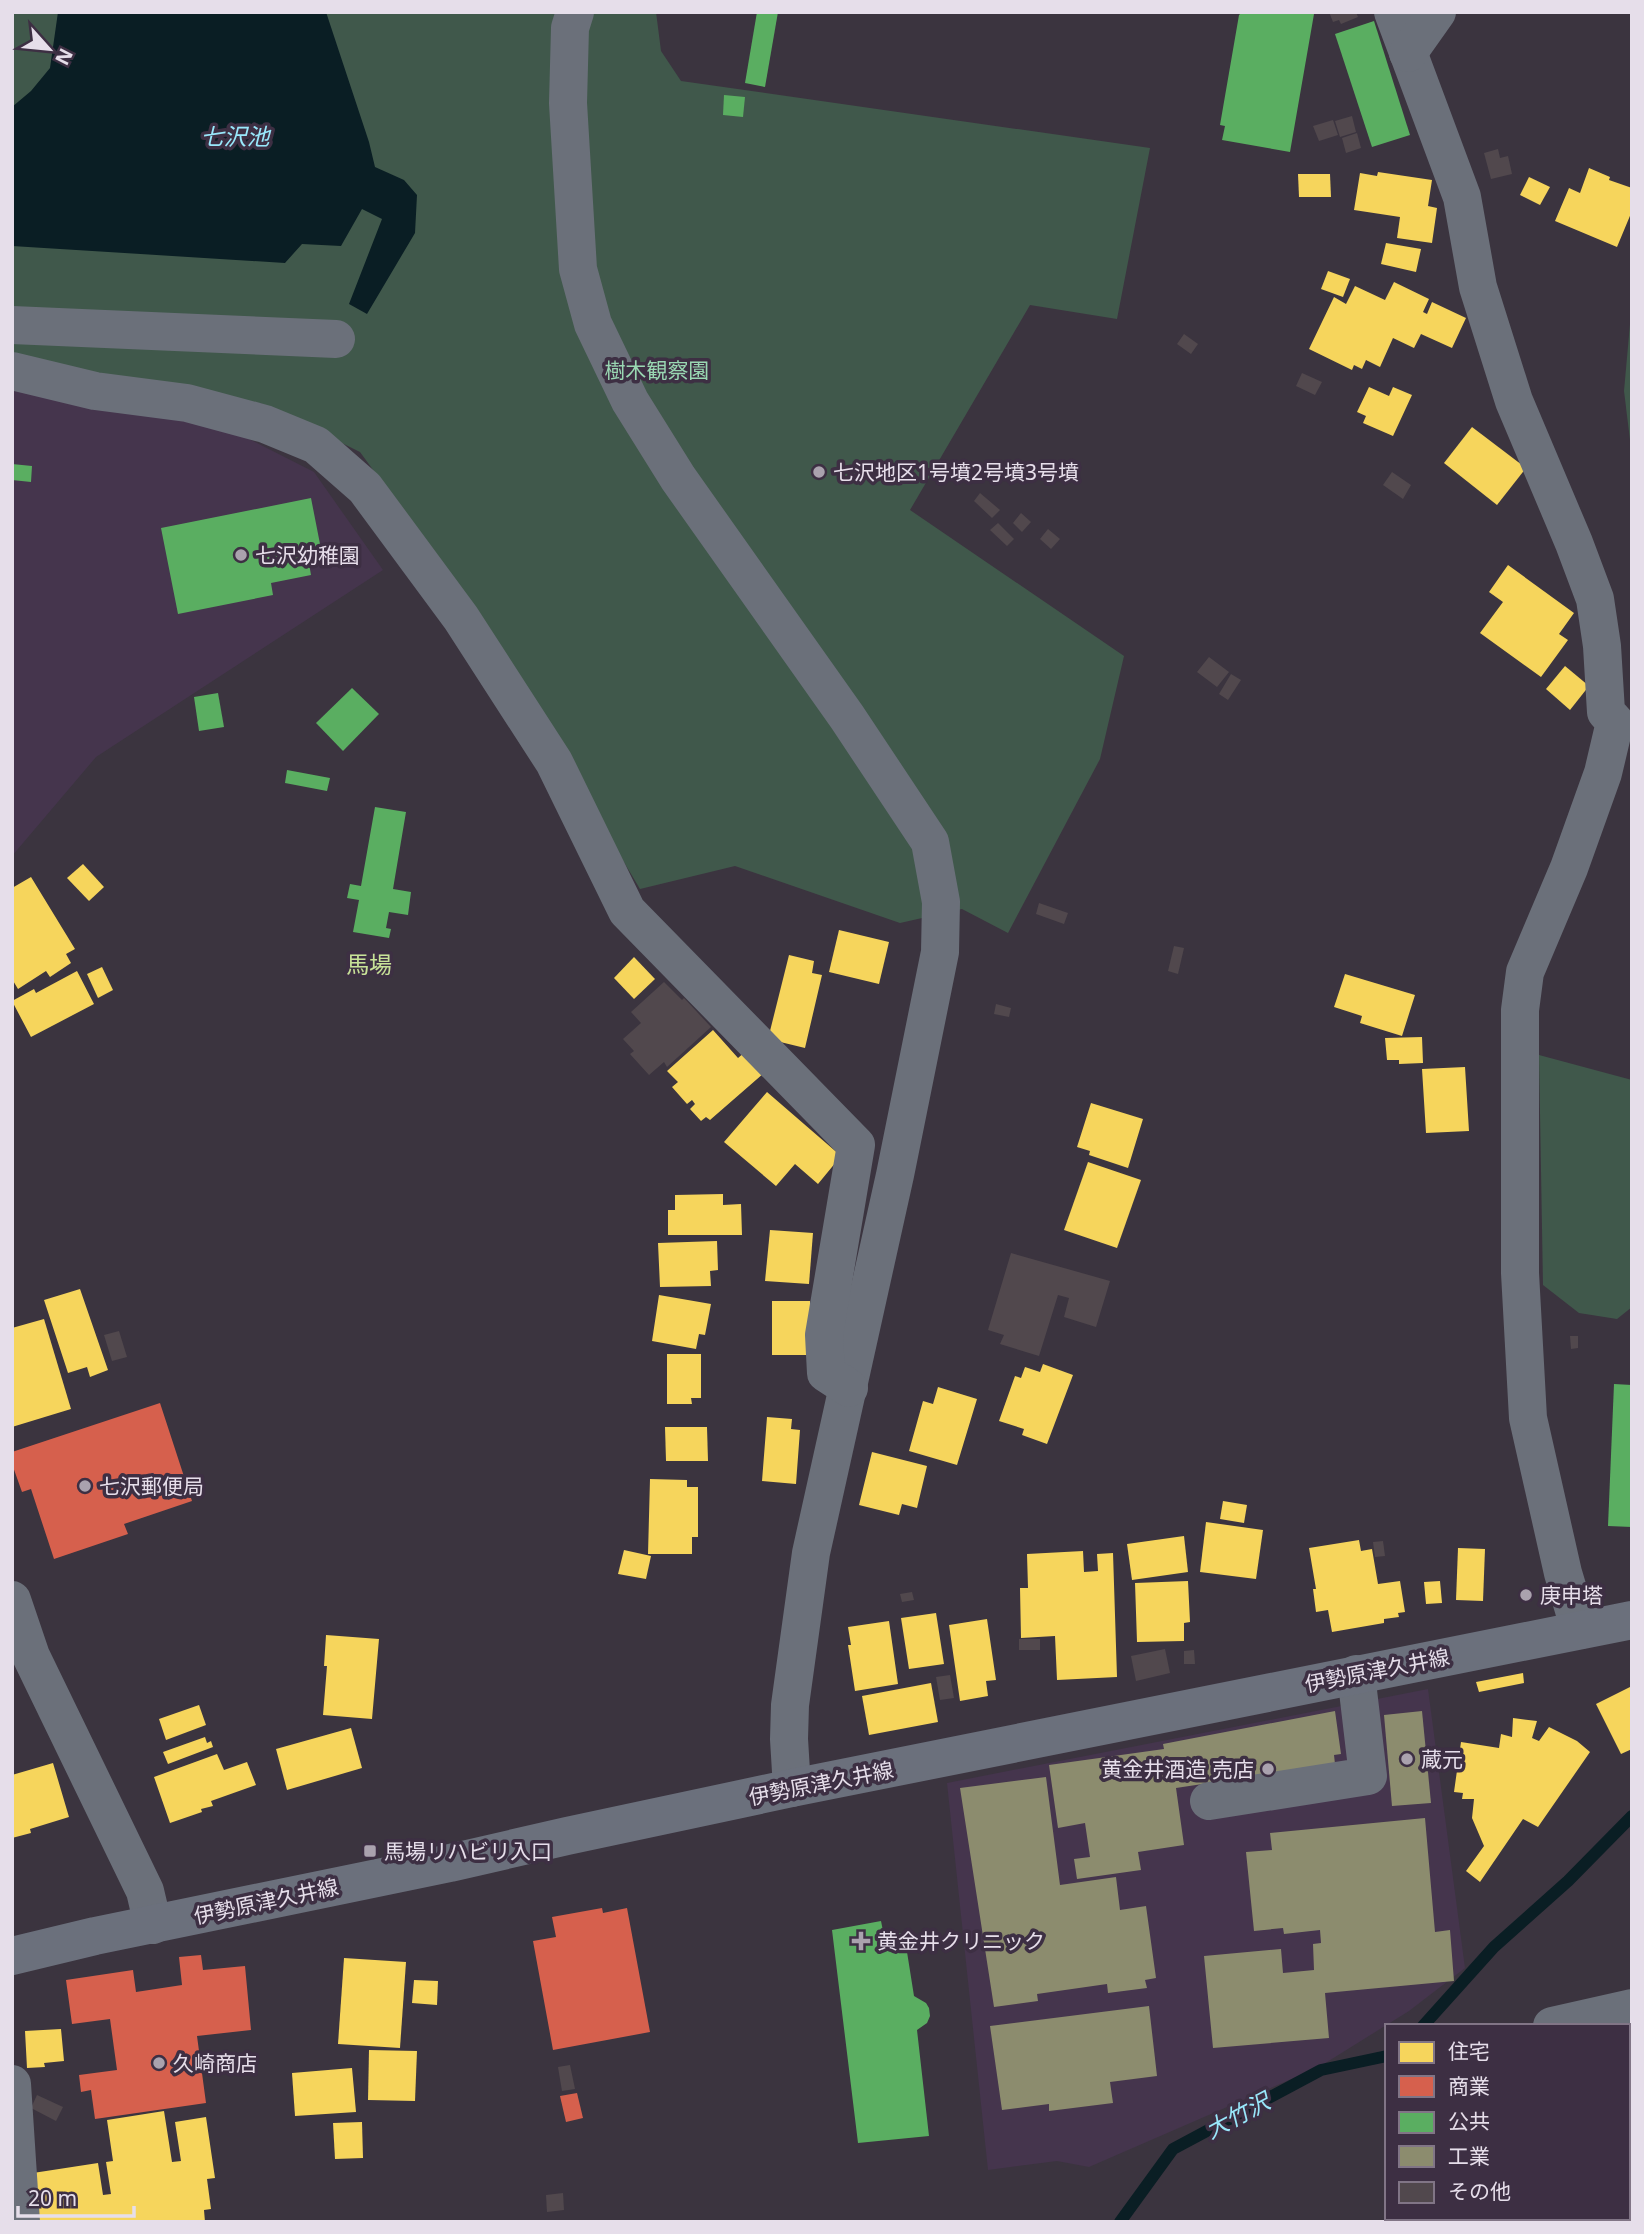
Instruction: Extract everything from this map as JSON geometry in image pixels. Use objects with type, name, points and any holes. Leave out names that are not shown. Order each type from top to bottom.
[{"type":"main road","name":"伊勢原津久井線","points":[[12,1956],[792,1788],[1632,1620]]},
{"type":"street","points":[[575,12],[570,28],[568,103],[578,269],[593,324],[630,401],[678,478],[847,717],[930,842],[941,902],[940,952],[895,1175],[811,1553],[798,1641],[789,1739],[792,1788]]},
{"type":"street","points":[[1393,12],[1462,197],[1478,287],[1514,401],[1595,599],[1602,646],[1606,712],[1615,722],[1603,773],[1569,868],[1525,972],[1520,1010],[1520,1273],[1528,1418],[1563,1573],[1580,1630]]},
{"type":"street","points":[[1408,53],[1437,12]]},
{"type":"street","points":[[12,325],[336,339]]},
{"type":"street","points":[[12,371],[95,391],[187,403],[264,424],[316,445],[365,488],[461,618],[554,762],[628,911],[856,1145],[824,1335],[826,1373],[849,1388]]},
{"type":"street","points":[[12,1600],[31,1656],[145,1891],[153,1925]]},
{"type":"street","points":[[1209,1801],[1368,1776],[1356,1674]]},
{"type":"street","points":[[1561,2024],[1632,2008]]},
{"type":"street","points":[[12,2084],[21,2222]]},
{"type":"shaded area","points":[[12,384],[188,413],[239,434],[314,472],[383,570],[96,757],[12,856]]},
{"type":"shaded area","points":[[1428,1689],[1465,1968],[1409,2011],[1319,2067],[1089,2167],[1057,2161],[988,2170],[947,1783]]},
{"type":"green space","name":"樹木観察園","points":[[12,12],[656,12],[661,51],[681,81],[1150,148],[1117,319],[1030,305],[910,510],[1124,656],[1100,759],[1008,933],[962,909],[900,923],[735,866],[640,889],[468,600],[360,452],[263,404],[12,357]]},
{"type":"green space","points":[[1632,302],[1632,456],[1624,391]]},
{"type":"green space","points":[[1539,1055],[1632,1080],[1632,1307],[1617,1319],[1579,1313],[1543,1285]]},
{"type":"water","name":"七沢池","points":[[58,12],[326,12],[375,167],[404,180],[417,195],[415,233],[367,314],[349,304],[382,219],[362,209],[341,246],[302,244],[285,263],[12,246],[12,107],[31,91],[50,68]]},
{"type":"building: 住宅","points":[[1589,168],[1610,177],[1609,180],[1632,188],[1632,211],[1617,247],[1555,221],[1569,188],[1580,193]]},
{"type":"building: 住宅","points":[[1378,172],[1432,180],[1428,206],[1437,208],[1432,243],[1397,238],[1400,217],[1354,210],[1360,173],[1377,176]]},
{"type":"building: 住宅","points":[[1298,174],[1330,174],[1331,197],[1299,197]]},
{"type":"building: 住宅","points":[[1529,177],[1550,187],[1540,205],[1520,195]]},
{"type":"building: 住宅","points":[[1386,243],[1421,249],[1416,272],[1381,264]]},
{"type":"building: 住宅","points":[[1328,271],[1350,279],[1343,297],[1321,289]]},
{"type":"building: 住宅","points":[[1394,282],[1429,299],[1423,312],[1427,314],[1432,302],[1466,318],[1452,348],[1421,334],[1414,348],[1393,338],[1380,367],[1366,360],[1362,369],[1354,365],[1352,370],[1309,349],[1334,297],[1346,304],[1355,286],[1385,300]]},
{"type":"building: 住宅","points":[[1369,387],[1389,396],[1393,387],[1412,395],[1393,436],[1363,423],[1366,416],[1357,412]]},
{"type":"building: 住宅","points":[[1472,427],[1526,468],[1497,505],[1444,463]]},
{"type":"building: 住宅","points":[[1508,565],[1574,613],[1559,634],[1568,640],[1541,677],[1480,633],[1503,602],[1489,592]]},
{"type":"building: 住宅","points":[[1565,666],[1589,686],[1570,710],[1546,689]]},
{"type":"building: 住宅","points":[[83,864],[104,887],[89,901],[67,878]]},
{"type":"building: 住宅","points":[[31,877],[75,949],[66,954],[71,963],[50,977],[46,971],[18,989],[12,979],[12,888]]},
{"type":"building: 住宅","points":[[839,930],[889,942],[879,984],[829,972]]},
{"type":"building: 住宅","points":[[789,955],[814,961],[812,973],[822,975],[805,1048],[768,1039]]},
{"type":"building: 住宅","points":[[634,957],[655,979],[634,999],[614,978]]},
{"type":"building: 住宅","points":[[102,967],[113,990],[98,998],[87,974]]},
{"type":"building: 住宅","points":[[77,971],[94,1004],[31,1037],[12,1001],[34,989],[36,993]]},
{"type":"building: 住宅","points":[[1345,974],[1415,995],[1402,1036],[1360,1023],[1362,1016],[1334,1007]]},
{"type":"building: 住宅","points":[[713,1030],[738,1058],[745,1052],[764,1073],[710,1120],[706,1117],[701,1121],[690,1109],[695,1104],[692,1100],[687,1104],[672,1087],[678,1082],[667,1071]]},
{"type":"building: 住宅","points":[[1422,1037],[1423,1063],[1399,1064],[1399,1060],[1387,1060],[1385,1038]]},
{"type":"building: 住宅","points":[[1465,1067],[1469,1131],[1426,1133],[1422,1069]]},
{"type":"building: 住宅","points":[[767,1092],[841,1156],[818,1184],[795,1164],[776,1186],[724,1142]]},
{"type":"building: 住宅","points":[[1091,1103],[1143,1119],[1128,1168],[1089,1155],[1090,1151],[1077,1147]]},
{"type":"building: 住宅","points":[[1088,1162],[1141,1180],[1117,1248],[1064,1230]]},
{"type":"building: 住宅","points":[[723,1194],[723,1205],[741,1204],[742,1235],[668,1235],[668,1210],[675,1210],[675,1195]]},
{"type":"building: 住宅","points":[[770,1230],[813,1233],[809,1284],[765,1281]]},
{"type":"building: 住宅","points":[[717,1241],[718,1270],[710,1271],[711,1286],[660,1287],[658,1243]]},
{"type":"building: 住宅","points":[[80,1289],[108,1370],[90,1377],[87,1367],[68,1373],[44,1300]]},
{"type":"building: 住宅","points":[[659,1295],[711,1304],[705,1335],[699,1334],[696,1349],[652,1341]]},
{"type":"building: 住宅","points":[[772,1301],[810,1301],[810,1355],[772,1355]]},
{"type":"building: 住宅","points":[[44,1319],[71,1409],[12,1427],[12,1328]]},
{"type":"building: 住宅","points":[[667,1354],[701,1354],[701,1398],[691,1398],[692,1404],[667,1404]]},
{"type":"building: 住宅","points":[[1043,1364],[1073,1375],[1047,1444],[1022,1435],[1024,1429],[999,1421],[1015,1376],[1021,1378],[1025,1367],[1040,1372]]},
{"type":"building: 住宅","points":[[938,1387],[977,1399],[957,1465],[909,1451],[923,1401],[933,1404]]},
{"type":"building: 住宅","points":[[767,1417],[792,1419],[791,1429],[800,1430],[796,1484],[762,1481]]},
{"type":"building: 住宅","points":[[665,1427],[707,1427],[708,1461],[666,1461]]},
{"type":"building: 住宅","points":[[872,1452],[927,1466],[917,1508],[902,1504],[899,1515],[859,1505]]},
{"type":"building: 住宅","points":[[650,1479],[687,1480],[687,1487],[698,1487],[698,1537],[692,1537],[692,1554],[648,1554]]},
{"type":"building: 住宅","points":[[1223,1501],[1247,1505],[1244,1523],[1220,1519]]},
{"type":"building: 住宅","points":[[1206,1522],[1263,1530],[1256,1579],[1200,1572]]},
{"type":"building: 住宅","points":[[1184,1536],[1188,1572],[1132,1580],[1127,1544]]},
{"type":"building: 住宅","points":[[1359,1540],[1361,1551],[1372,1549],[1378,1584],[1400,1581],[1405,1612],[1398,1613],[1399,1617],[1384,1619],[1384,1623],[1332,1632],[1328,1610],[1316,1612],[1313,1589],[1316,1589],[1309,1548]]},
{"type":"building: 住宅","points":[[1458,1548],[1485,1549],[1483,1601],[1456,1600]]},
{"type":"building: 住宅","points":[[624,1550],[651,1556],[646,1579],[618,1574]]},
{"type":"building: 住宅","points":[[1083,1551],[1084,1572],[1098,1571],[1097,1554],[1113,1553],[1117,1677],[1057,1680],[1055,1636],[1021,1638],[1020,1588],[1028,1588],[1027,1554]]},
{"type":"building: 住宅","points":[[1188,1581],[1190,1622],[1184,1623],[1184,1641],[1137,1642],[1135,1583]]},
{"type":"building: 住宅","points":[[1440,1581],[1442,1603],[1426,1604],[1424,1582]]},
{"type":"building: 住宅","points":[[936,1613],[944,1664],[909,1669],[901,1618]]},
{"type":"building: 住宅","points":[[987,1619],[996,1680],[986,1681],[988,1696],[960,1701],[949,1625]]},
{"type":"building: 住宅","points":[[889,1621],[898,1684],[855,1691],[848,1627]]},
{"type":"building: 住宅","points":[[326,1635],[379,1639],[372,1719],[323,1715],[327,1666],[324,1666]]},
{"type":"building: 住宅","points":[[1523,1673],[1524,1683],[1479,1692],[1476,1682]]},
{"type":"building: 住宅","points":[[931,1683],[938,1722],[869,1735],[862,1696]]},
{"type":"building: 住宅","points":[[1632,1686],[1632,1749],[1621,1754],[1596,1704]]},
{"type":"building: 住宅","points":[[199,1705],[206,1725],[166,1740],[159,1719]]},
{"type":"building: 住宅","points":[[1513,1718],[1537,1721],[1532,1738],[1539,1741],[1549,1727],[1577,1741],[1590,1752],[1538,1827],[1523,1819],[1480,1882],[1466,1871],[1484,1846],[1472,1818],[1474,1799],[1462,1799],[1463,1793],[1454,1792],[1461,1742],[1499,1748],[1501,1734],[1512,1737]]},
{"type":"building: 住宅","points":[[351,1728],[362,1768],[287,1790],[276,1749]]},
{"type":"building: 住宅","points":[[205,1737],[207,1743],[211,1741],[213,1747],[168,1764],[163,1752]]},
{"type":"building: 住宅","points":[[217,1754],[224,1770],[247,1762],[256,1785],[211,1801],[213,1806],[201,1809],[202,1812],[170,1823],[154,1777]]},
{"type":"building: 住宅","points":[[53,1763],[69,1817],[30,1829],[31,1833],[12,1838],[12,1775]]},
{"type":"building: 住宅","points":[[344,1958],[406,1962],[400,2048],[338,2044]]},
{"type":"building: 住宅","points":[[414,1980],[438,1981],[437,2005],[412,2003]]},
{"type":"building: 住宅","points":[[61,2029],[64,2061],[44,2063],[45,2067],[27,2068],[25,2031]]},
{"type":"building: 住宅","points":[[369,2050],[417,2051],[415,2101],[368,2100]]},
{"type":"building: 住宅","points":[[352,2068],[356,2112],[295,2116],[292,2073]]},
{"type":"building: 住宅","points":[[164,2111],[172,2162],[181,2161],[175,2122],[206,2117],[215,2178],[207,2179],[211,2209],[204,2210],[205,2222],[38,2222],[33,2173],[98,2163],[103,2195],[111,2194],[106,2162],[113,2161],[107,2120]]},
{"type":"building: 住宅","points":[[362,2122],[363,2158],[335,2159],[333,2123]]},
{"type":"building: 商業","name":"七沢郵便局","points":[[160,1403],[192,1501],[124,1524],[128,1534],[54,1559],[31,1489],[22,1492],[12,1464],[12,1452]]},
{"type":"building: 商業","points":[[602,1908],[603,1913],[627,1908],[650,2032],[553,2050],[533,1941],[556,1937],[552,1917]]},
{"type":"building: 商業","points":[[201,1955],[203,1970],[245,1966],[251,2030],[197,2036],[206,2103],[95,2119],[91,2090],[81,2092],[79,2075],[117,2070],[110,2019],[72,2024],[66,1980],[133,1970],[136,1992],[182,1985],[179,1957]]},
{"type":"building: 商業","points":[[577,2093],[583,2118],[566,2122],[560,2096]]},
{"type":"building: 公共","points":[[757,12],[778,12],[765,87],[745,83]]},
{"type":"building: 公共","points":[[1242,12],[1314,14],[1290,152],[1222,140],[1225,126],[1220,125],[1239,15]]},
{"type":"building: 公共","points":[[1374,21],[1410,135],[1372,147],[1335,34]]},
{"type":"building: 公共","points":[[724,95],[745,97],[743,117],[723,115]]},
{"type":"building: 公共","points":[[12,464],[32,466],[31,482],[12,480]]},
{"type":"building: 公共","name":"七沢幼稚園","points":[[311,498],[321,549],[307,552],[311,575],[271,583],[273,595],[178,614],[161,528]]},
{"type":"building: 公共","points":[[352,688],[379,714],[343,751],[316,723]]},
{"type":"building: 公共","points":[[218,693],[224,727],[199,731],[194,697]]},
{"type":"building: 公共","points":[[287,770],[330,778],[327,791],[285,783]]},
{"type":"building: 公共","points":[[375,807],[406,812],[393,889],[411,892],[408,915],[389,912],[386,928],[391,929],[389,938],[353,932],[359,900],[347,898],[350,884],[361,886]]},
{"type":"building: 公共","points":[[1614,1384],[1632,1385],[1632,1527],[1608,1526]]},
{"type":"building: 公共","points":[[881,1921],[884,1936],[904,1933],[914,1996],[929,2008],[927,2023],[917,2030],[929,2136],[858,2143],[832,1930]]},
{"type":"building: 工業","points":[[1335,1711],[1341,1754],[1334,1755],[1335,1764],[1176,1788],[1184,1845],[1138,1852],[1141,1870],[1077,1879],[1074,1859],[1090,1857],[1085,1823],[1058,1828],[1049,1765],[1164,1749],[1163,1744]]},
{"type":"building: 工業","name":"蔵元","points":[[1422,1711],[1431,1803],[1392,1806],[1384,1715]]},
{"type":"building: 工業","points":[[1046,1777],[1060,1885],[1116,1877],[1120,1910],[1146,1906],[1156,1978],[1145,1980],[1147,1988],[1108,1993],[1107,1984],[1037,1994],[1038,2001],[994,2007],[960,1788]]},
{"type":"building: 工業","points":[[1425,1818],[1435,1932],[1450,1930],[1454,1981],[1325,1993],[1329,2038],[1213,2048],[1204,1956],[1281,1949],[1283,1973],[1314,1970],[1313,1944],[1321,1943],[1320,1930],[1284,1934],[1283,1928],[1254,1931],[1246,1852],[1272,1850],[1270,1833]]},
{"type":"building: 工業","points":[[1149,2006],[1157,2076],[1110,2082],[1113,2103],[1049,2111],[1049,2104],[1002,2110],[990,2026]]},
{"type":"building: その他","points":[[1329,12],[1356,12],[1358,17],[1341,24],[1339,20],[1333,22]]},
{"type":"building: その他","points":[[1352,116],[1356,132],[1340,137],[1335,121]]},
{"type":"building: その他","points":[[1333,120],[1338,135],[1319,141],[1313,126]]},
{"type":"building: その他","points":[[1357,133],[1361,148],[1346,153],[1342,138]]},
{"type":"building: その他","points":[[1498,149],[1500,158],[1508,156],[1512,174],[1491,179],[1484,153]]},
{"type":"building: その他","points":[[1184,334],[1198,344],[1191,354],[1177,344]]},
{"type":"building: その他","points":[[1302,373],[1322,382],[1315,395],[1296,386]]},
{"type":"building: その他","points":[[1392,472],[1411,485],[1403,499],[1383,485]]},
{"type":"building: その他","points":[[980,493],[1000,510],[992,518],[974,501]]},
{"type":"building: その他","points":[[1021,513],[1031,522],[1022,532],[1013,523]]},
{"type":"building: その他","points":[[998,523],[1014,539],[1007,546],[990,530]]},
{"type":"building: その他","points":[[1048,529],[1060,539],[1051,549],[1040,539]]},
{"type":"building: その他","points":[[1209,657],[1229,672],[1217,687],[1197,672]]},
{"type":"building: その他","points":[[1231,674],[1241,680],[1228,700],[1219,694]]},
{"type":"building: その他","points":[[1039,903],[1068,913],[1064,924],[1036,914]]},
{"type":"building: その他","points":[[1174,946],[1184,948],[1178,974],[1168,971]]},
{"type":"building: その他","points":[[664,982],[682,1000],[684,998],[711,1027],[667,1067],[664,1062],[649,1075],[630,1054],[634,1051],[623,1039],[641,1023],[631,1012]]},
{"type":"building: その他","points":[[996,1004],[1011,1008],[1009,1017],[994,1014]]},
{"type":"building: その他","points":[[1011,1253],[1110,1281],[1096,1327],[1064,1317],[1069,1298],[1058,1295],[1039,1356],[1000,1344],[1004,1335],[988,1330]]},
{"type":"building: その他","points":[[119,1331],[127,1357],[112,1361],[104,1335]]},
{"type":"building: その他","points":[[1570,1336],[1578,1336],[1578,1348],[1571,1349]]},
{"type":"building: その他","points":[[1383,1541],[1385,1556],[1375,1557],[1373,1542]]},
{"type":"building: その他","points":[[912,1592],[914,1600],[902,1602],[900,1594]]},
{"type":"building: その他","points":[[1019,1639],[1040,1639],[1040,1650],[1019,1650]]},
{"type":"building: その他","points":[[1165,1649],[1170,1673],[1136,1681],[1131,1656]]},
{"type":"building: その他","points":[[1194,1650],[1195,1664],[1184,1664],[1184,1651]]},
{"type":"building: その他","points":[[950,1675],[954,1698],[940,1700],[936,1677]]},
{"type":"building: その他","points":[[209,2057],[219,2057],[219,2065],[209,2065]]},
{"type":"building: その他","points":[[570,2065],[575,2089],[562,2091],[558,2067]]},
{"type":"building: その他","points":[[37,2095],[63,2107],[56,2121],[31,2108]]},
{"type":"building: その他","points":[[563,2193],[564,2210],[547,2212],[546,2195]]},
{"type":"waterway","name":"大竹沢","points":[[1425,2024],[1494,1947],[1568,1881],[1632,1816]]},
{"type":"waterway","name":"大竹沢","points":[[1120,2222],[1173,2149],[1321,2070],[1385,2056]]},
{"type":"place","name":"七沢地区1号墳2号墳3号墳","points":[[819,472]]},
{"type":"place","name":"七沢幼稚園","points":[[241,555]]},
{"type":"place","name":"七沢郵便局","points":[[85,1486]]},
{"type":"place","name":"庚申塔","points":[[1526,1595]]},
{"type":"place","name":"蔵元","points":[[1407,1759]]},
{"type":"place","name":"黄金井酒造 売店","points":[[1268,1769]]},
{"type":"place","name":"馬場リハビリ入口","points":[[370,1851]]},
{"type":"place","name":"黄金井クリニック","points":[[861,1941]]},
{"type":"place","name":"久崎商店","points":[[159,2063]]},
{"type":"district","name":"馬場","points":[[369,964]]}]
